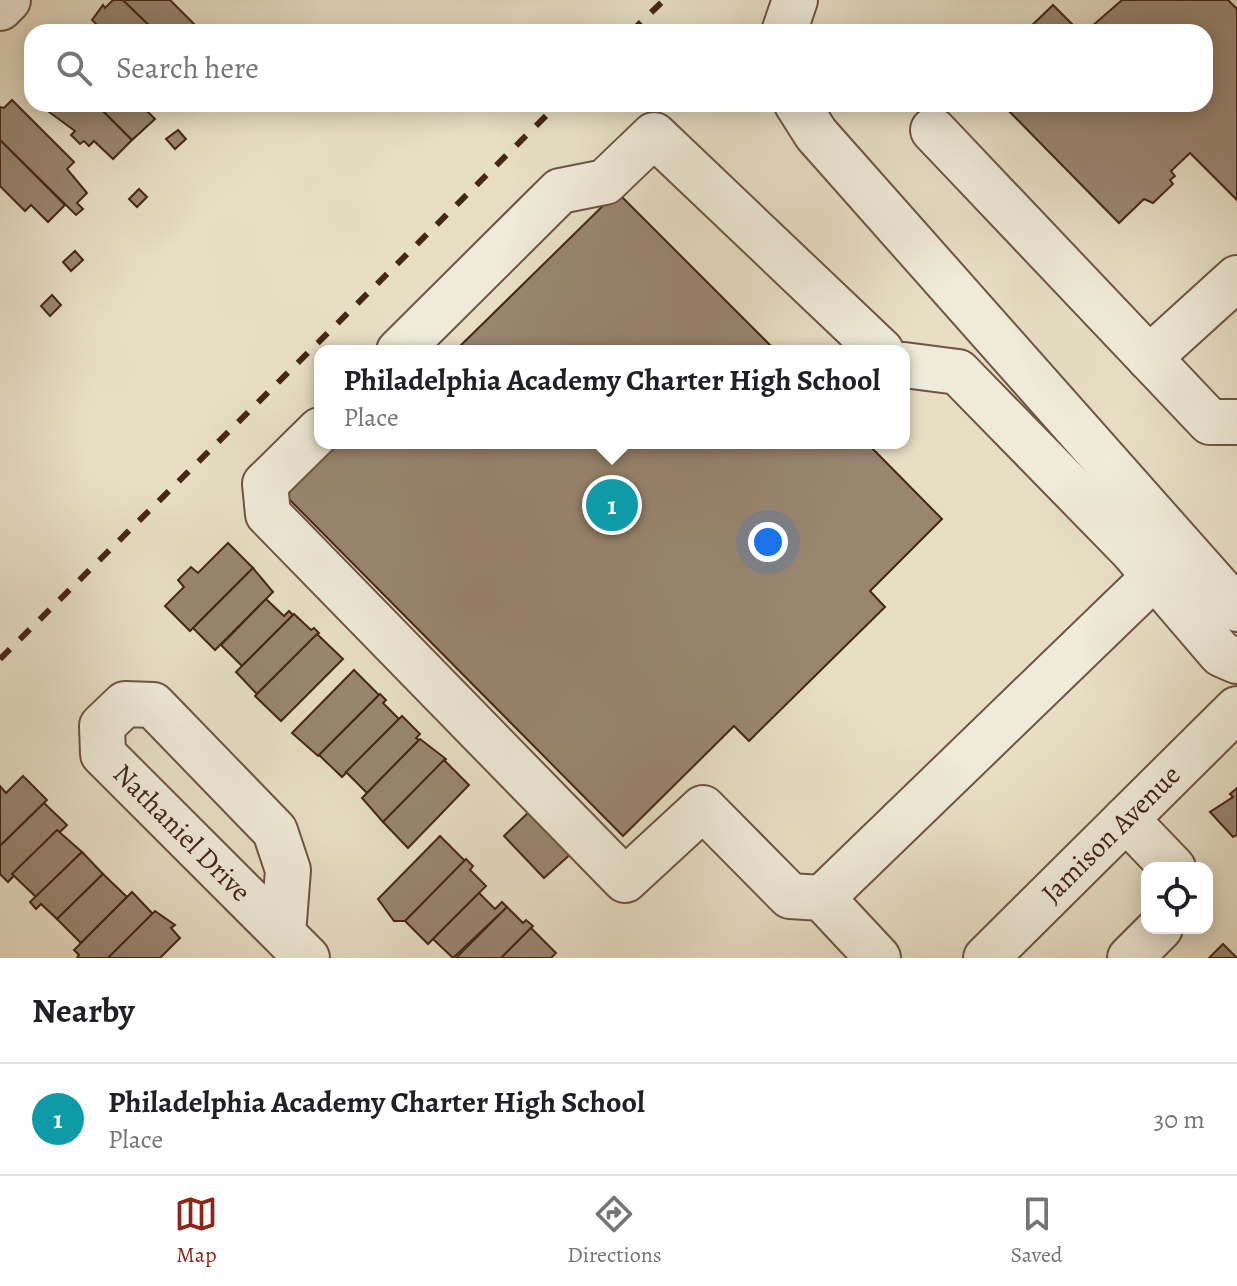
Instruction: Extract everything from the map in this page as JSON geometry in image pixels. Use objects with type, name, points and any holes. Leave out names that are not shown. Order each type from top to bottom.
[{"type":"street","points":[[0,8],[8,0]]},
{"type":"street","points":[[787,24],[795,0]]},
{"type":"street","points":[[802,112],[816,134],[1237,609]]},
{"type":"street","points":[[933,130],[1210,422],[1237,422]]},
{"type":"street","points":[[405,345],[560,191],[605,182],[654,135],[875,345]]},
{"type":"street","points":[[1149,358],[1237,278]]},
{"type":"street","points":[[910,366],[958,372],[1155,576],[1221,654],[1237,661]]},
{"type":"street","points":[[314,436],[265,484],[268,514],[625,880],[703,808],[790,896],[822,898],[878,958]]},
{"type":"street","points":[[822,898],[1155,576]]},
{"type":"street","name":"Nathaniel Drive","points":[[125,704],[153,705],[275,831],[288,870],[295,946],[103,754],[102,726],[125,704]]},
{"type":"street","name":"Jamison Avenue","points":[[986,958],[1237,709]]},
{"type":"street","points":[[1126,819],[1167,862]]},
{"type":"street","points":[[1130,958],[1154,934]]},
{"type":"building","points":[[113,0],[123,0],[148,24],[96,24],[92,20],[103,5],[105,8]]},
{"type":"building","points":[[123,0],[170,0],[194,24],[148,24]]},
{"type":"building","points":[[1122,0],[1228,0],[1237,9],[1237,200],[1190,153],[1171,171],[1175,176],[1170,180],[1173,184],[1153,203],[1144,199],[1119,223],[1010,112],[1213,112],[1213,24],[1094,24]]},
{"type":"building","points":[[1053,5],[1072,24],[1033,24]]},
{"type":"building","points":[[12,100],[74,162],[67,169],[87,193],[77,203],[83,209],[76,215],[0,140],[0,107],[4,108]]},
{"type":"building","points":[[49,112],[104,112],[132,140],[113,159],[94,141],[89,146],[84,141],[80,144],[71,135],[75,131]]},
{"type":"building","points":[[104,112],[148,112],[155,119],[132,140]]},
{"type":"building","points":[[178,130],[186,139],[175,149],[166,139]]},
{"type":"building","points":[[0,140],[65,205],[48,222],[31,205],[25,211],[0,186]]},
{"type":"building","points":[[139,189],[147,197],[137,207],[129,199]]},
{"type":"building","points":[[617,192],[770,345],[461,345]]},
{"type":"building","points":[[75,251],[83,260],[71,271],[63,262]]},
{"type":"building","points":[[52,295],[61,305],[50,316],[41,306]]},
{"type":"building","points":[[325,449],[873,449],[942,519],[870,591],[885,607],[749,741],[734,726],[623,836],[282,492]]},
{"type":"building","points":[[228,543],[253,568],[190,631],[165,606],[184,587],[178,580],[191,567],[198,573]]},
{"type":"building","points":[[253,568],[273,592],[215,650],[193,628]]},
{"type":"building","points":[[266,599],[284,616],[289,611],[293,615],[242,666],[221,645]]},
{"type":"building","points":[[294,614],[311,630],[314,628],[319,633],[257,694],[236,672]]},
{"type":"building","points":[[317,634],[343,659],[281,721],[255,696]]},
{"type":"building","points":[[354,670],[379,695],[318,756],[292,733]]},
{"type":"building","points":[[380,694],[386,700],[383,703],[399,719],[342,777],[319,755]]},
{"type":"building","points":[[402,716],[420,734],[416,738],[419,740],[367,793],[346,772]]},
{"type":"building","points":[[420,739],[446,759],[383,822],[362,798]]},
{"type":"building","points":[[444,760],[469,785],[408,848],[383,822]]},
{"type":"building","points":[[23,776],[47,800],[0,846],[0,786],[6,793]]},
{"type":"building","points":[[1237,788],[1237,835],[1233,837],[1210,812],[1233,797],[1230,794]]},
{"type":"building","points":[[44,803],[67,825],[60,832],[57,830],[8,882],[0,874],[0,846]]},
{"type":"building","points":[[533,808],[574,851],[544,878],[504,836]]},
{"type":"building","points":[[57,830],[82,852],[36,897],[12,874]]},
{"type":"building","points":[[440,836],[465,861],[405,921],[394,921],[378,899]]},
{"type":"building","points":[[82,852],[103,874],[57,919],[41,904],[36,909],[30,902]]},
{"type":"building","points":[[466,859],[473,866],[470,870],[486,886],[428,944],[405,921]]},
{"type":"building","points":[[103,874],[127,897],[81,943],[57,919]]},
{"type":"building","points":[[132,892],[153,914],[108,958],[77,958],[79,955],[74,950]]},
{"type":"building","points":[[479,893],[495,909],[502,902],[507,907],[453,958],[433,939]]},
{"type":"building","points":[[507,907],[523,923],[526,920],[533,926],[501,958],[456,958]]},
{"type":"building","points":[[155,911],[175,925],[171,928],[180,938],[160,958],[108,958]]},
{"type":"building","points":[[531,928],[556,953],[551,958],[501,958]]},
{"type":"building","points":[[1223,944],[1237,958],[1209,958]]},
{"type":"railway","points":[[639,24],[664,0]]},
{"type":"railway","points":[[316,345],[550,112]]},
{"type":"railway","points":[[0,659],[314,347]]},
{"type":"place","name":"Philadelphia Academy Charter High School","points":[[612,505]]}]
